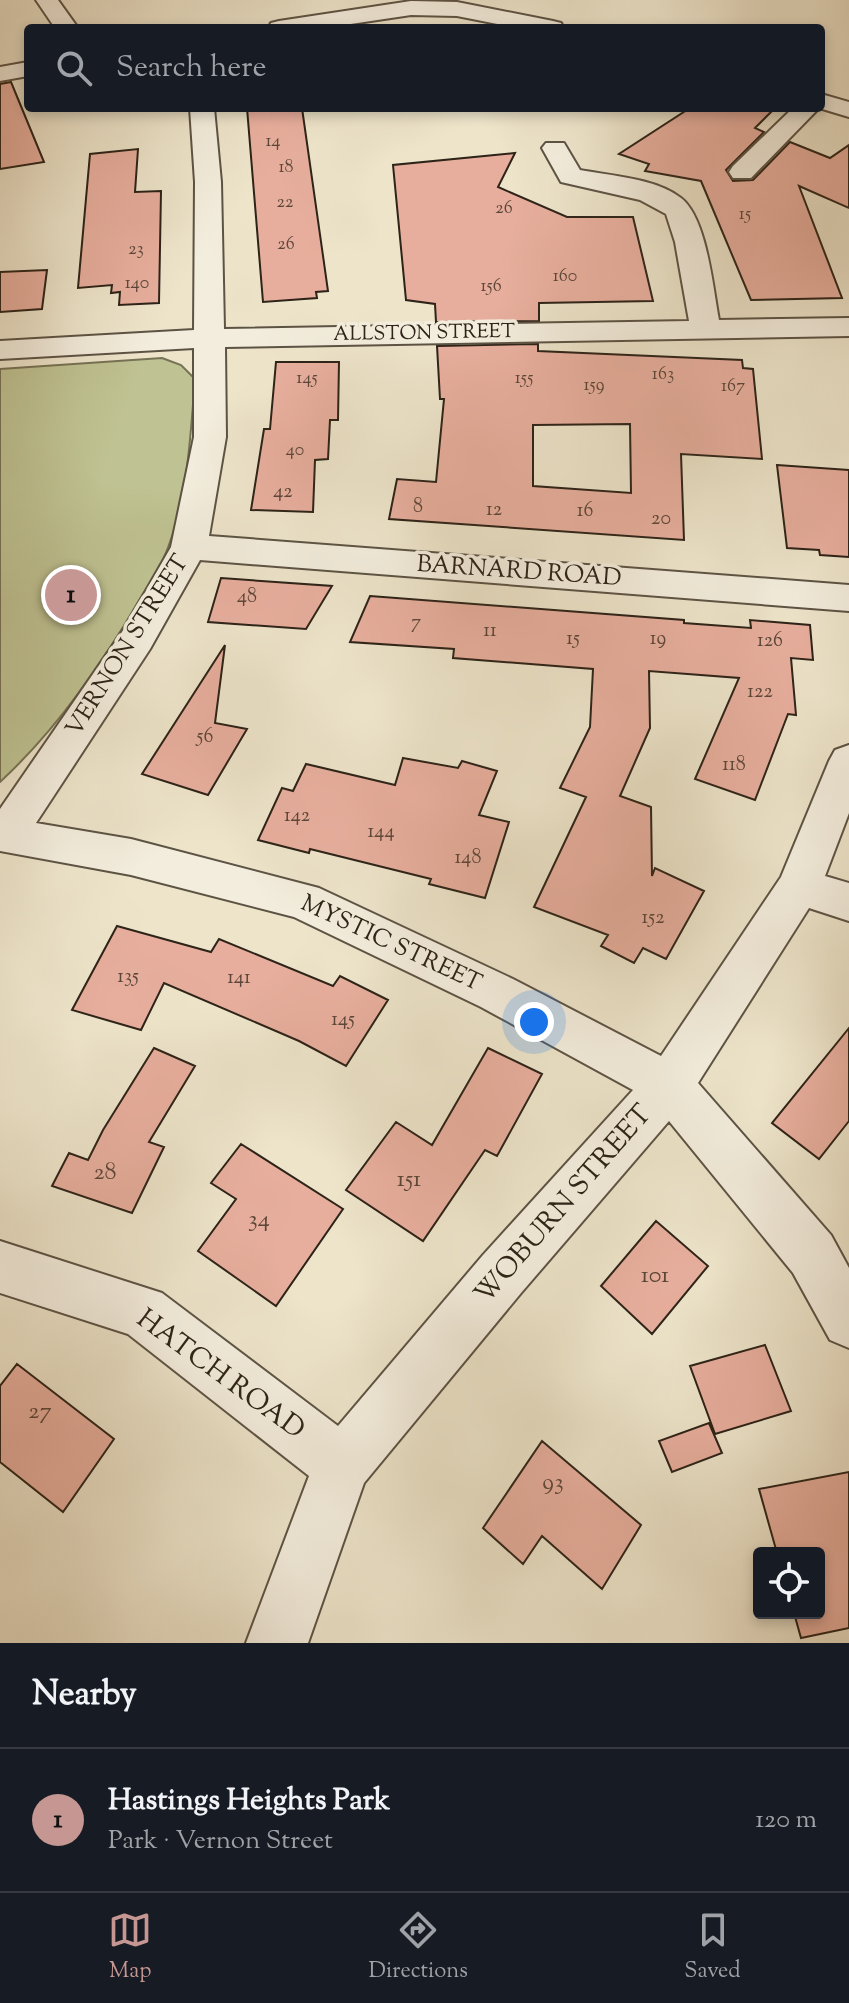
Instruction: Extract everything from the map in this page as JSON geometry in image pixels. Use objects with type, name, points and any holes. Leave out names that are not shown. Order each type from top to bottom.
[{"type":"street","points":[[47,0],[64,24]]},
{"type":"street","points":[[305,24],[411,8],[457,9],[533,24]]},
{"type":"street","points":[[0,74],[24,70]]},
{"type":"street","points":[[825,102],[849,110]]},
{"type":"street","name":"VERNON STREET","points":[[4,834],[137,639],[189,547],[210,437],[208,182],[202,112]]},
{"type":"street","points":[[742,172],[803,112]]},
{"type":"street","points":[[555,148],[570,176],[657,197],[675,205],[684,222],[705,328]]},
{"type":"street","name":"ALLSTON STREET","points":[[0,350],[210,338],[849,327]]},
{"type":"street","name":"BARNARD ROAD","points":[[189,547],[849,598]]},
{"type":"street","name":"WOBURN STREET","points":[[277,1643],[342,1465],[502,1274],[669,1085],[799,886],[849,761]]},
{"type":"street","name":"MYSTIC STREET","points":[[4,834],[131,857],[303,901],[497,993],[669,1085]]},
{"type":"street","points":[[799,886],[849,902]]},
{"type":"street","points":[[669,1085],[812,1254],[849,1321]]},
{"type":"street","name":"HATCH ROAD","points":[[0,1267],[143,1312],[342,1465]]},
{"type":"green space","points":[[162,358],[181,365],[195,379],[183,494],[163,560],[92,674],[58,720],[0,782],[0,369]]},
{"type":"building","points":[[11,82],[44,162],[0,169],[0,84]]},
{"type":"building","points":[[247,112],[303,112],[328,291],[316,292],[317,298],[263,302]]},
{"type":"building","points":[[684,112],[771,112],[755,128],[764,132],[726,170],[733,181],[753,180],[790,142],[830,158],[849,145],[849,208],[799,186],[842,298],[751,300],[701,181],[645,171],[649,164],[619,154]]},
{"type":"building","points":[[138,149],[135,192],[161,191],[159,303],[119,305],[120,292],[111,293],[112,285],[78,288],[90,154]]},
{"type":"building","points":[[515,153],[498,187],[567,217],[633,217],[653,301],[539,303],[539,321],[436,322],[435,304],[406,300],[393,165]]},
{"type":"building","points":[[47,270],[42,309],[0,312],[0,272]]},
{"type":"building","points":[[538,344],[538,351],[742,360],[743,368],[753,369],[762,459],[681,454],[684,540],[389,519],[397,479],[436,482],[444,399],[440,399],[437,346]],"holes":[[[630,424],[631,493],[533,486],[533,425]]]},
{"type":"building","points":[[276,362],[339,362],[338,420],[330,420],[328,459],[315,460],[313,512],[251,510],[264,429],[270,429]]},
{"type":"building","points":[[777,465],[849,470],[849,557],[820,555],[819,550],[787,548]]},
{"type":"building","points":[[221,578],[332,586],[306,629],[208,622]]},
{"type":"building","points":[[370,596],[751,628],[750,620],[810,625],[813,660],[791,658],[796,715],[788,714],[755,800],[695,779],[739,678],[649,671],[650,728],[620,796],[651,807],[652,876],[655,868],[704,891],[666,959],[643,948],[634,963],[601,946],[608,935],[534,907],[586,797],[560,788],[590,727],[593,669],[453,658],[454,649],[350,642]]},
{"type":"building","points":[[225,645],[215,723],[247,729],[208,795],[142,774]]},
{"type":"building","points":[[403,758],[458,768],[462,761],[497,771],[479,815],[509,822],[485,898],[429,884],[431,879],[310,849],[309,853],[258,840],[282,788],[293,791],[306,764],[395,785]]},
{"type":"building","points":[[117,926],[211,952],[219,939],[333,986],[340,976],[388,1000],[346,1066],[299,1041],[164,983],[141,1030],[72,1010]]},
{"type":"building","points":[[849,1028],[849,1121],[819,1159],[772,1123]]},
{"type":"building","points":[[154,1048],[195,1066],[149,1142],[164,1147],[132,1213],[52,1186],[69,1153],[88,1160]]},
{"type":"building","points":[[488,1048],[542,1074],[497,1156],[485,1150],[423,1241],[346,1190],[396,1122],[432,1145]]},
{"type":"building","points":[[241,1144],[343,1209],[276,1306],[198,1251],[236,1199],[211,1183]]},
{"type":"building","points":[[656,1221],[708,1266],[652,1334],[601,1286]]},
{"type":"building","points":[[765,1345],[791,1411],[715,1434],[690,1366]]},
{"type":"building","points":[[17,1364],[114,1439],[63,1512],[0,1462],[0,1386]]},
{"type":"building","points":[[709,1423],[722,1453],[672,1472],[659,1441]]},
{"type":"building","points":[[542,1441],[641,1525],[602,1589],[542,1536],[523,1564],[483,1528]]},
{"type":"building","points":[[849,1472],[849,1628],[801,1638],[796,1619],[825,1619],[825,1547],[775,1547],[759,1489]]},
{"type":"place","name":"Hastings Heights Park","points":[[71,595]]}]
